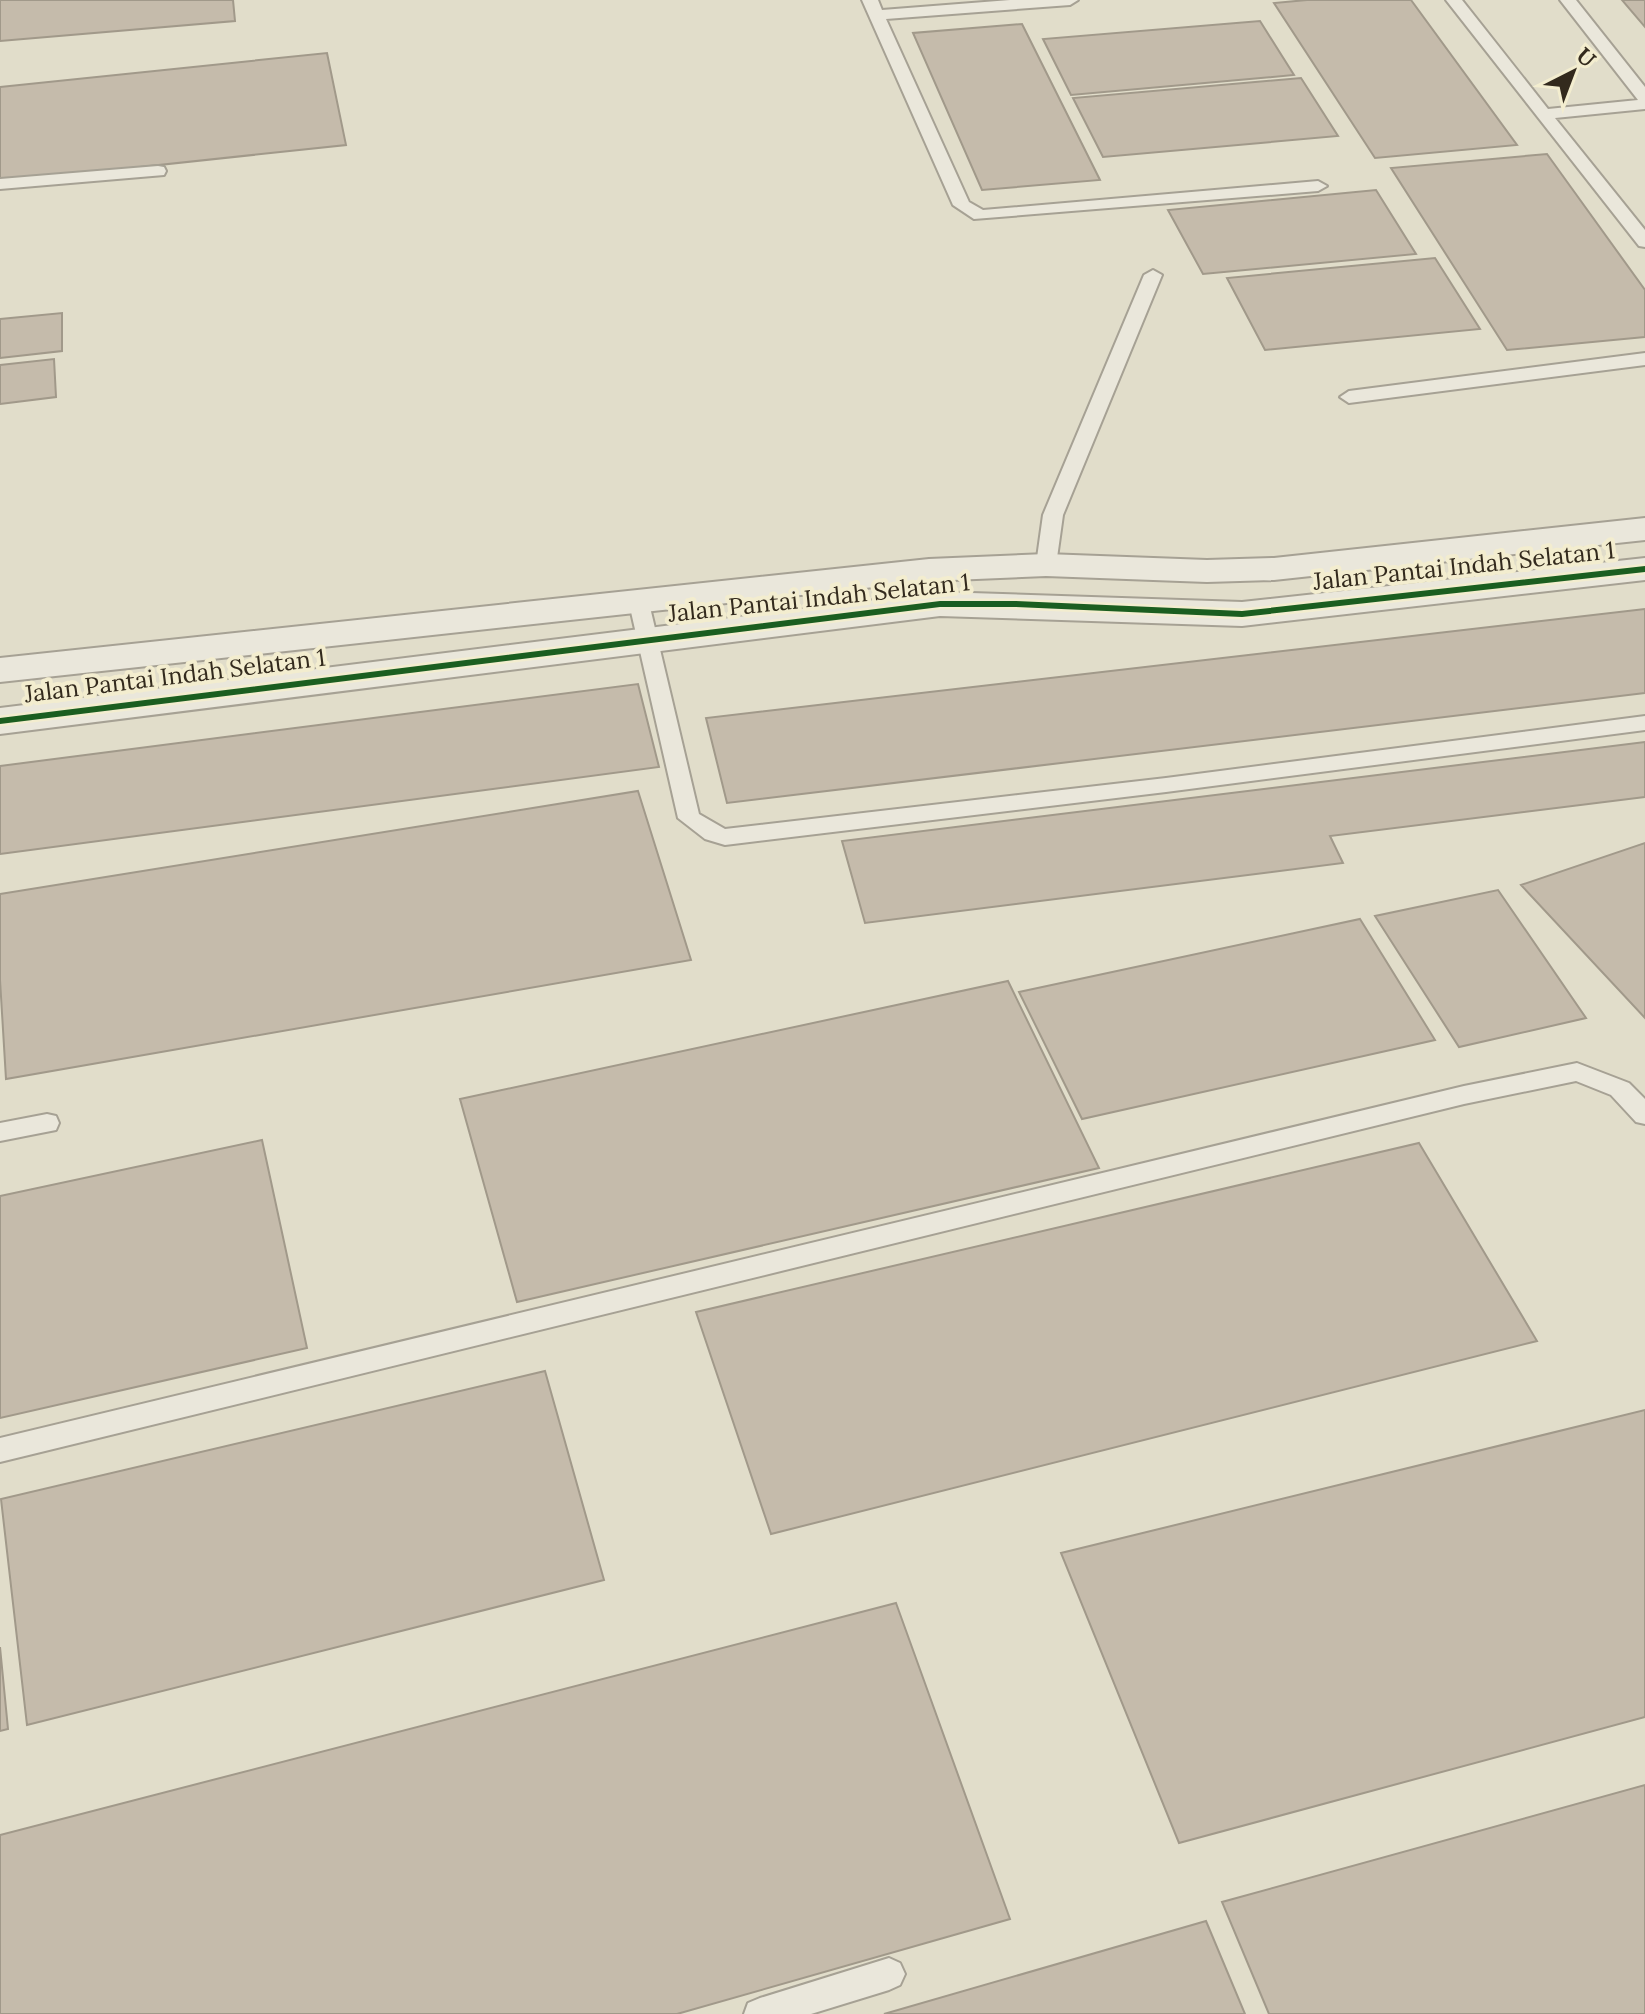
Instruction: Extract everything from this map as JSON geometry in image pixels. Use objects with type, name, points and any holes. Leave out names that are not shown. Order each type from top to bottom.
[{"type":"street","name":"Jalan Pantai Indah Selatan 1","points":[[0,721],[643,621],[929,570],[1046,565],[1207,571],[1274,569],[1645,529]]},
{"type":"street","name":"Jalan Pantai Indah Selatan 1","points":[[0,670],[643,621],[940,604],[989,602],[1182,614],[1242,614],[1645,569]]},
{"type":"lane","points":[[1070,0],[873,7],[962,205],[968,211],[980,215],[1318,186]]},
{"type":"lane","points":[[1454,0],[1645,242]]},
{"type":"lane","points":[[1568,0],[1645,98]]},
{"type":"lane","points":[[1543,114],[1645,104]]},
{"type":"lane","points":[[0,184],[158,171]]},
{"type":"lane","points":[[1046,565],[1053,515],[1153,275]]},
{"type":"lane","points":[[1349,397],[1645,359]]},
{"type":"lane","points":[[643,621],[689,818],[713,834],[725,837],[1166,785],[1645,723]]},
{"type":"lane","points":[[0,1450],[1433,1103],[1577,1072],[1620,1089],[1645,1115]]},
{"type":"lane","points":[[0,1132],[47,1123]]},
{"type":"lane","points":[[760,2014],[889,1974]]},
{"type":"building","points":[[0,0],[233,0],[235,21],[0,41]]},
{"type":"building","points":[[1411,0],[1517,145],[1375,158],[1274,3]]},
{"type":"building","points":[[1622,0],[1645,0],[1645,27]]},
{"type":"building","points":[[1260,21],[1294,75],[1071,95],[1043,39]]},
{"type":"building","points":[[1022,24],[1100,180],[982,190],[913,33]]},
{"type":"building","points":[[327,53],[346,145],[0,182],[0,87]]},
{"type":"building","points":[[1301,78],[1338,136],[1103,157],[1073,98]]},
{"type":"building","points":[[1547,154],[1645,290],[1645,337],[1507,350],[1391,168]]},
{"type":"building","points":[[1376,190],[1416,254],[1203,274],[1168,210]]},
{"type":"building","points":[[1435,258],[1480,329],[1265,350],[1227,278]]},
{"type":"building","points":[[62,313],[62,351],[0,358],[0,319]]},
{"type":"building","points":[[54,359],[56,397],[0,404],[0,365]]},
{"type":"building","points":[[1645,609],[1645,693],[727,803],[706,718]]},
{"type":"building","points":[[638,684],[659,767],[0,854],[0,766]]},
{"type":"building","points":[[1645,742],[1645,797],[1330,836],[1343,863],[865,923],[842,841]]},
{"type":"building","points":[[638,791],[691,960],[6,1079],[0,980],[0,894]]},
{"type":"building","points":[[1645,843],[1645,1018],[1521,885]]},
{"type":"building","points":[[1498,890],[1586,1018],[1459,1047],[1375,916]]},
{"type":"building","points":[[1360,919],[1435,1040],[1082,1119],[1019,992]]},
{"type":"building","points":[[1008,981],[1099,1168],[517,1302],[460,1099]]},
{"type":"building","points":[[262,1140],[307,1348],[0,1418],[0,1196]]},
{"type":"building","points":[[1419,1143],[1537,1341],[771,1534],[696,1312]]},
{"type":"building","points":[[545,1371],[604,1580],[27,1725],[1,1499]]},
{"type":"building","points":[[1645,1410],[1645,1717],[1179,1843],[1061,1553]]},
{"type":"building","points":[[896,1603],[1010,1919],[677,2014],[0,2014],[0,1835]]},
{"type":"building","points":[[0,1647],[8,1729],[0,1731]]},
{"type":"building","points":[[1645,1785],[1645,2014],[1269,2014],[1222,1902]]},
{"type":"building","points":[[1206,1921],[1245,2014],[884,2014]]},
{"type":"cycle path","points":[[0,721],[940,604],[1016,604],[1242,614],[1645,569]]}]
